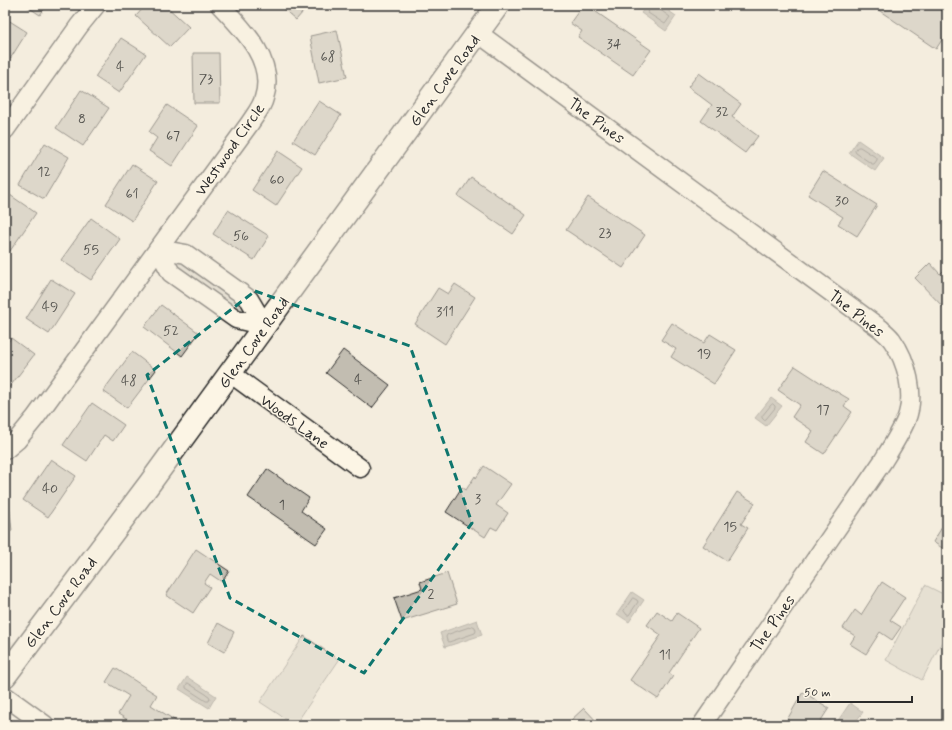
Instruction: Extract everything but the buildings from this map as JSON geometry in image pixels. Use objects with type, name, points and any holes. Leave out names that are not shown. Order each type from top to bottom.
[{"type":"main road","name":"Glen Cove Road","points":[[5,676],[150,483],[498,5]]},
{"type":"street","points":[[5,130],[79,26],[96,5]]},
{"type":"street","name":"Westwood Circle","points":[[5,450],[17,440],[35,418],[250,123],[264,99],[267,83],[266,73],[260,55],[244,30],[220,5]]},
{"type":"street","name":"The Pines","points":[[478,33],[881,329],[892,340],[903,360],[909,377],[910,401],[906,420],[884,461],[702,725]]},
{"type":"street","points":[[158,249],[186,254],[249,299],[265,326]]},
{"type":"street","points":[[158,249],[171,273],[236,320],[265,326]]},
{"type":"street","name":"Woods Lane","points":[[230,373],[360,468]]},
{"type":"street","points":[[5,696],[45,725]]},
{"type":"highlighted area","points":[[255,291],[410,346],[472,523],[364,673],[230,598],[147,375]]},
{"type":"shaded area","points":[[158,249],[186,254],[265,326],[236,319]]},
{"type":"shaded area","points":[[925,585],[947,596],[947,632],[922,680],[886,660]]},
{"type":"shaded area","points":[[304,636],[339,660],[295,725],[260,702]]},
{"type":"shaded area","points":[[5,640],[29,644],[5,676]]},
{"type":"water","points":[[647,5],[660,5],[676,16],[666,31],[641,13]]},
{"type":"water","points":[[858,140],[884,158],[875,171],[849,153]]},
{"type":"water","points":[[771,398],[782,406],[766,426],[755,418]]},
{"type":"water","points":[[632,592],[644,600],[629,622],[617,614]]},
{"type":"water","points":[[477,620],[482,635],[445,647],[440,633]]},
{"type":"water","points":[[187,677],[216,696],[209,708],[179,689]]},
{"type":"water","points":[[850,703],[863,712],[853,725],[835,725]]}]
